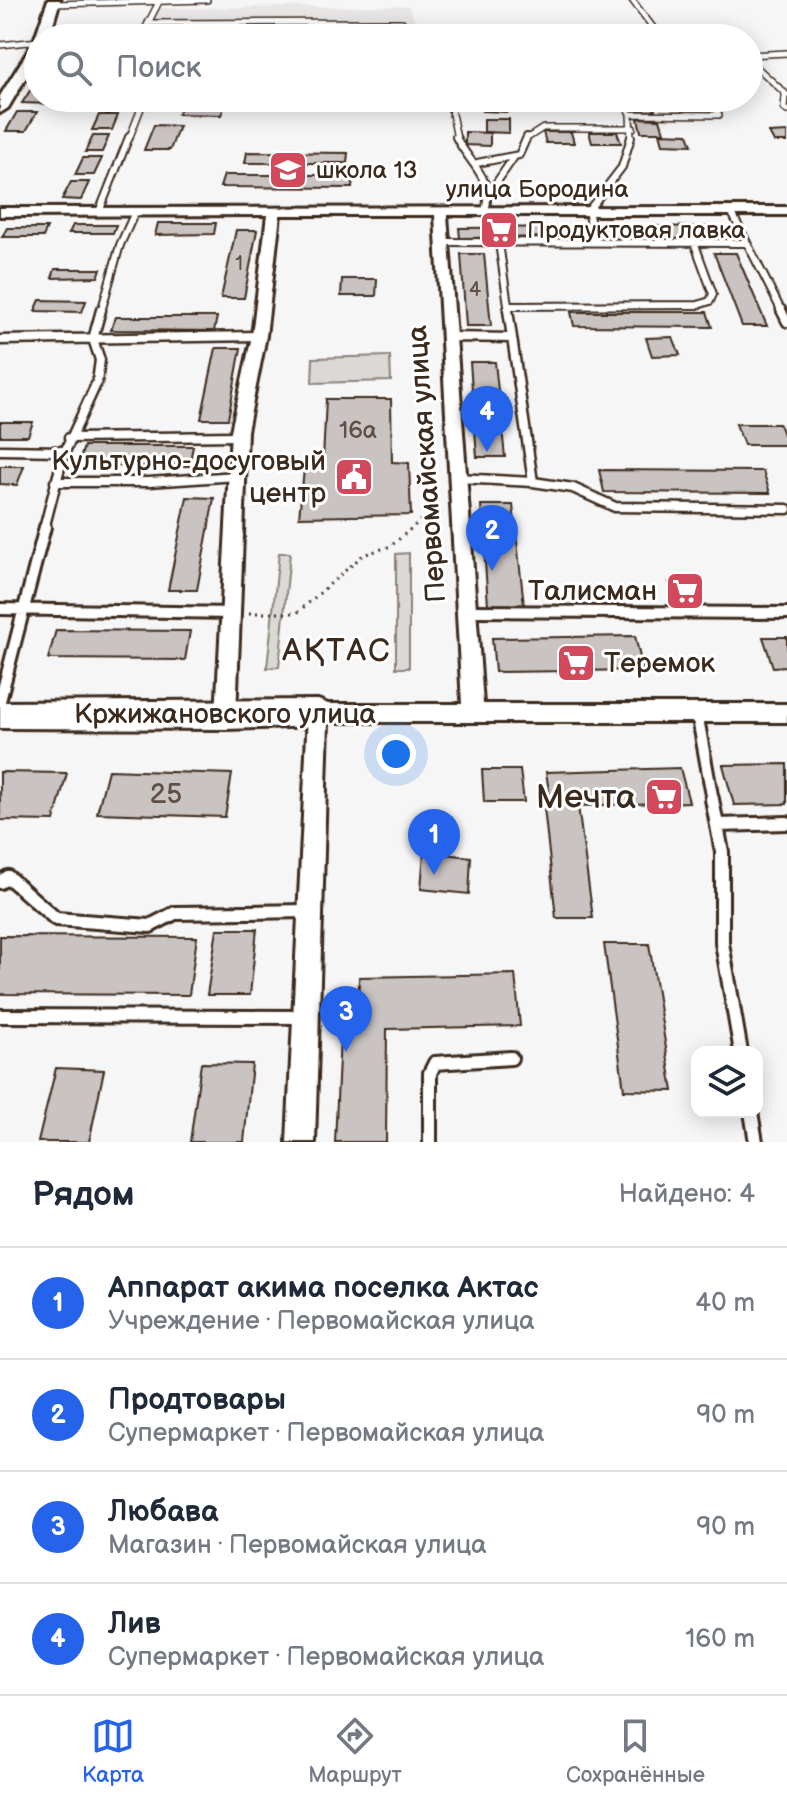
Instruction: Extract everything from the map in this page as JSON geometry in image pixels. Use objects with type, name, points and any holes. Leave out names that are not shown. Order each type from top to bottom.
[{"type":"street","points":[[46,24],[54,2]]},
{"type":"street","points":[[0,107],[24,68]]},
{"type":"street","points":[[226,716],[238,436],[259,336],[274,211]]},
{"type":"street","name":"Первомайская улица","points":[[441,211],[473,713]]},
{"type":"street","name":"улица Бородина","points":[[0,212],[787,211]]},
{"type":"street","points":[[301,1142],[318,713]]},
{"type":"street","name":"Кржижановского улица","points":[[0,715],[787,713]]},
{"type":"lane","points":[[54,2],[207,0]]},
{"type":"lane","points":[[632,0],[650,24]]},
{"type":"lane","points":[[160,1],[148,23],[402,22]]},
{"type":"lane","points":[[0,45],[24,46]]},
{"type":"lane","points":[[763,56],[787,53]]},
{"type":"lane","points":[[763,71],[786,95],[784,108],[787,111]]},
{"type":"lane","points":[[99,212],[139,112]]},
{"type":"lane","points":[[450,112],[452,128],[460,146],[477,163],[490,192]]},
{"type":"lane","points":[[595,242],[588,211],[629,157],[633,128],[630,114],[719,115],[717,112]]},
{"type":"lane","points":[[477,163],[514,157],[522,152],[527,136],[543,128],[633,128]]},
{"type":"lane","points":[[485,211],[490,192],[514,157]]},
{"type":"lane","points":[[731,211],[787,322]]},
{"type":"lane","points":[[0,701],[26,610],[64,451],[92,399],[101,366],[101,351],[93,339],[120,245],[135,212]]},
{"type":"lane","points":[[443,242],[747,243]]},
{"type":"lane","points":[[508,306],[698,305],[710,301],[713,294],[694,242]]},
{"type":"lane","points":[[499,243],[533,482]]},
{"type":"lane","points":[[0,340],[259,336]]},
{"type":"lane","points":[[449,337],[512,338]]},
{"type":"lane","points":[[69,438],[238,436]]},
{"type":"lane","points":[[0,450],[64,451]]},
{"type":"lane","points":[[55,482],[149,482],[237,476]]},
{"type":"lane","points":[[458,478],[533,482],[573,488],[615,507],[776,506],[787,509]]},
{"type":"lane","points":[[0,609],[231,613]]},
{"type":"lane","points":[[466,611],[787,613]]},
{"type":"lane","points":[[697,713],[722,852],[722,943],[740,1046]]},
{"type":"lane","points":[[717,825],[787,823]]},
{"type":"lane","points":[[0,882],[8,877],[56,919],[150,926],[175,913],[310,911]]},
{"type":"lane","points":[[0,1016],[306,1017]]},
{"type":"lane","points":[[430,1142],[430,1073],[435,1063],[511,1058]]},
{"type":"lane","points":[[752,1118],[756,1142]]},
{"type":"path","points":[[231,613],[297,613],[363,555],[391,546],[422,519],[458,508]]},
{"type":"shaded area","points":[[408,6],[417,24],[151,24],[159,8]]},
{"type":"shaded area","points":[[390,356],[391,381],[312,383],[313,358]]},
{"type":"shaded area","points":[[279,553],[290,553],[279,667],[267,668]]},
{"type":"shaded area","points":[[409,553],[409,668],[396,668],[396,554]]},
{"type":"building","points":[[17,112],[37,112],[26,131],[6,131]]},
{"type":"building","points":[[179,112],[222,112],[221,115]]},
{"type":"building","points":[[99,115],[118,115],[112,130],[92,130]]},
{"type":"building","points":[[638,118],[660,119],[664,132],[641,132]]},
{"type":"building","points":[[484,119],[509,119],[509,133],[484,132]]},
{"type":"building","points":[[154,125],[179,126],[170,150],[144,150]]},
{"type":"building","points":[[465,132],[490,133],[490,146],[465,145]]},
{"type":"building","points":[[543,132],[571,132],[574,143],[546,143]]},
{"type":"building","points":[[589,132],[617,132],[621,143],[592,143]]},
{"type":"building","points":[[787,132],[787,142],[774,142],[769,133]]},
{"type":"building","points":[[660,133],[688,134],[692,145],[663,144]]},
{"type":"building","points":[[93,136],[109,136],[102,152],[85,152]]},
{"type":"building","points":[[247,152],[348,153],[347,163],[301,163],[299,175],[353,175],[352,188],[220,187],[224,175],[281,175],[283,163],[245,163]]},
{"type":"building","points":[[83,158],[102,158],[94,175],[75,175]]},
{"type":"building","points":[[71,182],[89,182],[81,200],[62,199]]},
{"type":"building","points":[[158,223],[216,223],[214,234],[155,235]]},
{"type":"building","points":[[73,225],[116,225],[113,233],[69,233]]},
{"type":"building","points":[[608,226],[723,227],[728,240],[611,240]]},
{"type":"building","points":[[575,227],[578,237],[460,238],[459,228]]},
{"type":"building","points":[[7,228],[47,228],[43,237],[2,237]]},
{"type":"building","points":[[236,230],[257,230],[244,298],[221,298]]},
{"type":"building","points":[[714,253],[736,253],[767,326],[742,326]]},
{"type":"building","points":[[461,254],[484,254],[491,326],[466,326]]},
{"type":"building","points":[[55,269],[101,269],[98,277],[52,278]]},
{"type":"building","points":[[342,279],[377,279],[376,296],[341,296]]},
{"type":"building","points":[[40,300],[86,301],[82,312],[35,311]]},
{"type":"building","points":[[571,312],[707,312],[712,327],[574,326]]},
{"type":"building","points":[[116,317],[217,317],[214,331],[111,330]]},
{"type":"building","points":[[673,337],[680,355],[652,356],[646,338]]},
{"type":"building","points":[[216,348],[241,348],[228,419],[201,419]]},
{"type":"building","points":[[470,362],[495,362],[505,457],[477,457]]},
{"type":"building","points":[[326,399],[391,399],[392,462],[409,463],[411,515],[299,517],[305,460],[323,460]]},
{"type":"building","points":[[0,422],[33,422],[28,436],[0,436]]},
{"type":"building","points":[[736,424],[779,424],[787,445],[744,445]]},
{"type":"building","points":[[84,446],[193,446],[189,466],[78,466]]},
{"type":"building","points":[[0,466],[24,466],[17,485],[0,484]]},
{"type":"building","points":[[599,470],[763,471],[770,493],[604,492]]},
{"type":"building","points":[[187,497],[214,498],[197,590],[168,590]]},
{"type":"building","points":[[481,505],[513,505],[524,605],[488,605]]},
{"type":"building","points":[[693,581],[698,601],[674,601],[669,582]]},
{"type":"building","points":[[56,630],[190,631],[185,660],[48,659]]},
{"type":"building","points":[[635,636],[643,670],[495,672],[492,638]]},
{"type":"building","points":[[763,637],[787,637],[787,666],[773,667]]},
{"type":"building","points":[[787,764],[787,804],[734,805],[723,765]]},
{"type":"building","points":[[680,768],[689,802],[578,806],[593,918],[556,918],[543,798],[550,798],[546,772]]},
{"type":"building","points":[[108,770],[232,774],[225,817],[97,813]]},
{"type":"building","points":[[482,770],[520,770],[524,802],[484,802]]},
{"type":"building","points":[[0,772],[67,773],[54,821],[0,820]]},
{"type":"building","points":[[424,852],[471,857],[469,894],[421,889]]},
{"type":"building","points":[[217,929],[257,929],[250,995],[207,995]]},
{"type":"building","points":[[0,936],[197,937],[189,995],[0,994]]},
{"type":"building","points":[[604,944],[649,944],[673,1091],[624,1090]]},
{"type":"building","points":[[515,974],[520,1026],[387,1029],[386,1142],[335,1142],[341,1016],[358,1016],[359,977]]},
{"type":"building","points":[[201,1063],[252,1064],[244,1142],[190,1142]]},
{"type":"building","points":[[56,1068],[104,1070],[89,1142],[38,1142]]},
{"type":"place","name":"школа 13","points":[[288,170]]},
{"type":"place","name":"Продуктовая лавка","points":[[499,230]]},
{"type":"place","name":"Лив","points":[[487,452]]},
{"type":"place","name":"Культурно-досуговый центр","points":[[354,477]]},
{"type":"place","name":"Продтовары","points":[[492,571]]},
{"type":"place","name":"Талисман","points":[[685,591]]},
{"type":"place","name":"Теремок","points":[[576,663]]},
{"type":"place","name":"Мечта","points":[[664,797]]},
{"type":"place","name":"Аппарат акима поселка Актас","points":[[434,875]]},
{"type":"place","name":"Любава","points":[[346,1052]]},
{"type":"district","name":"АҚТАС","points":[[337,651]]}]
